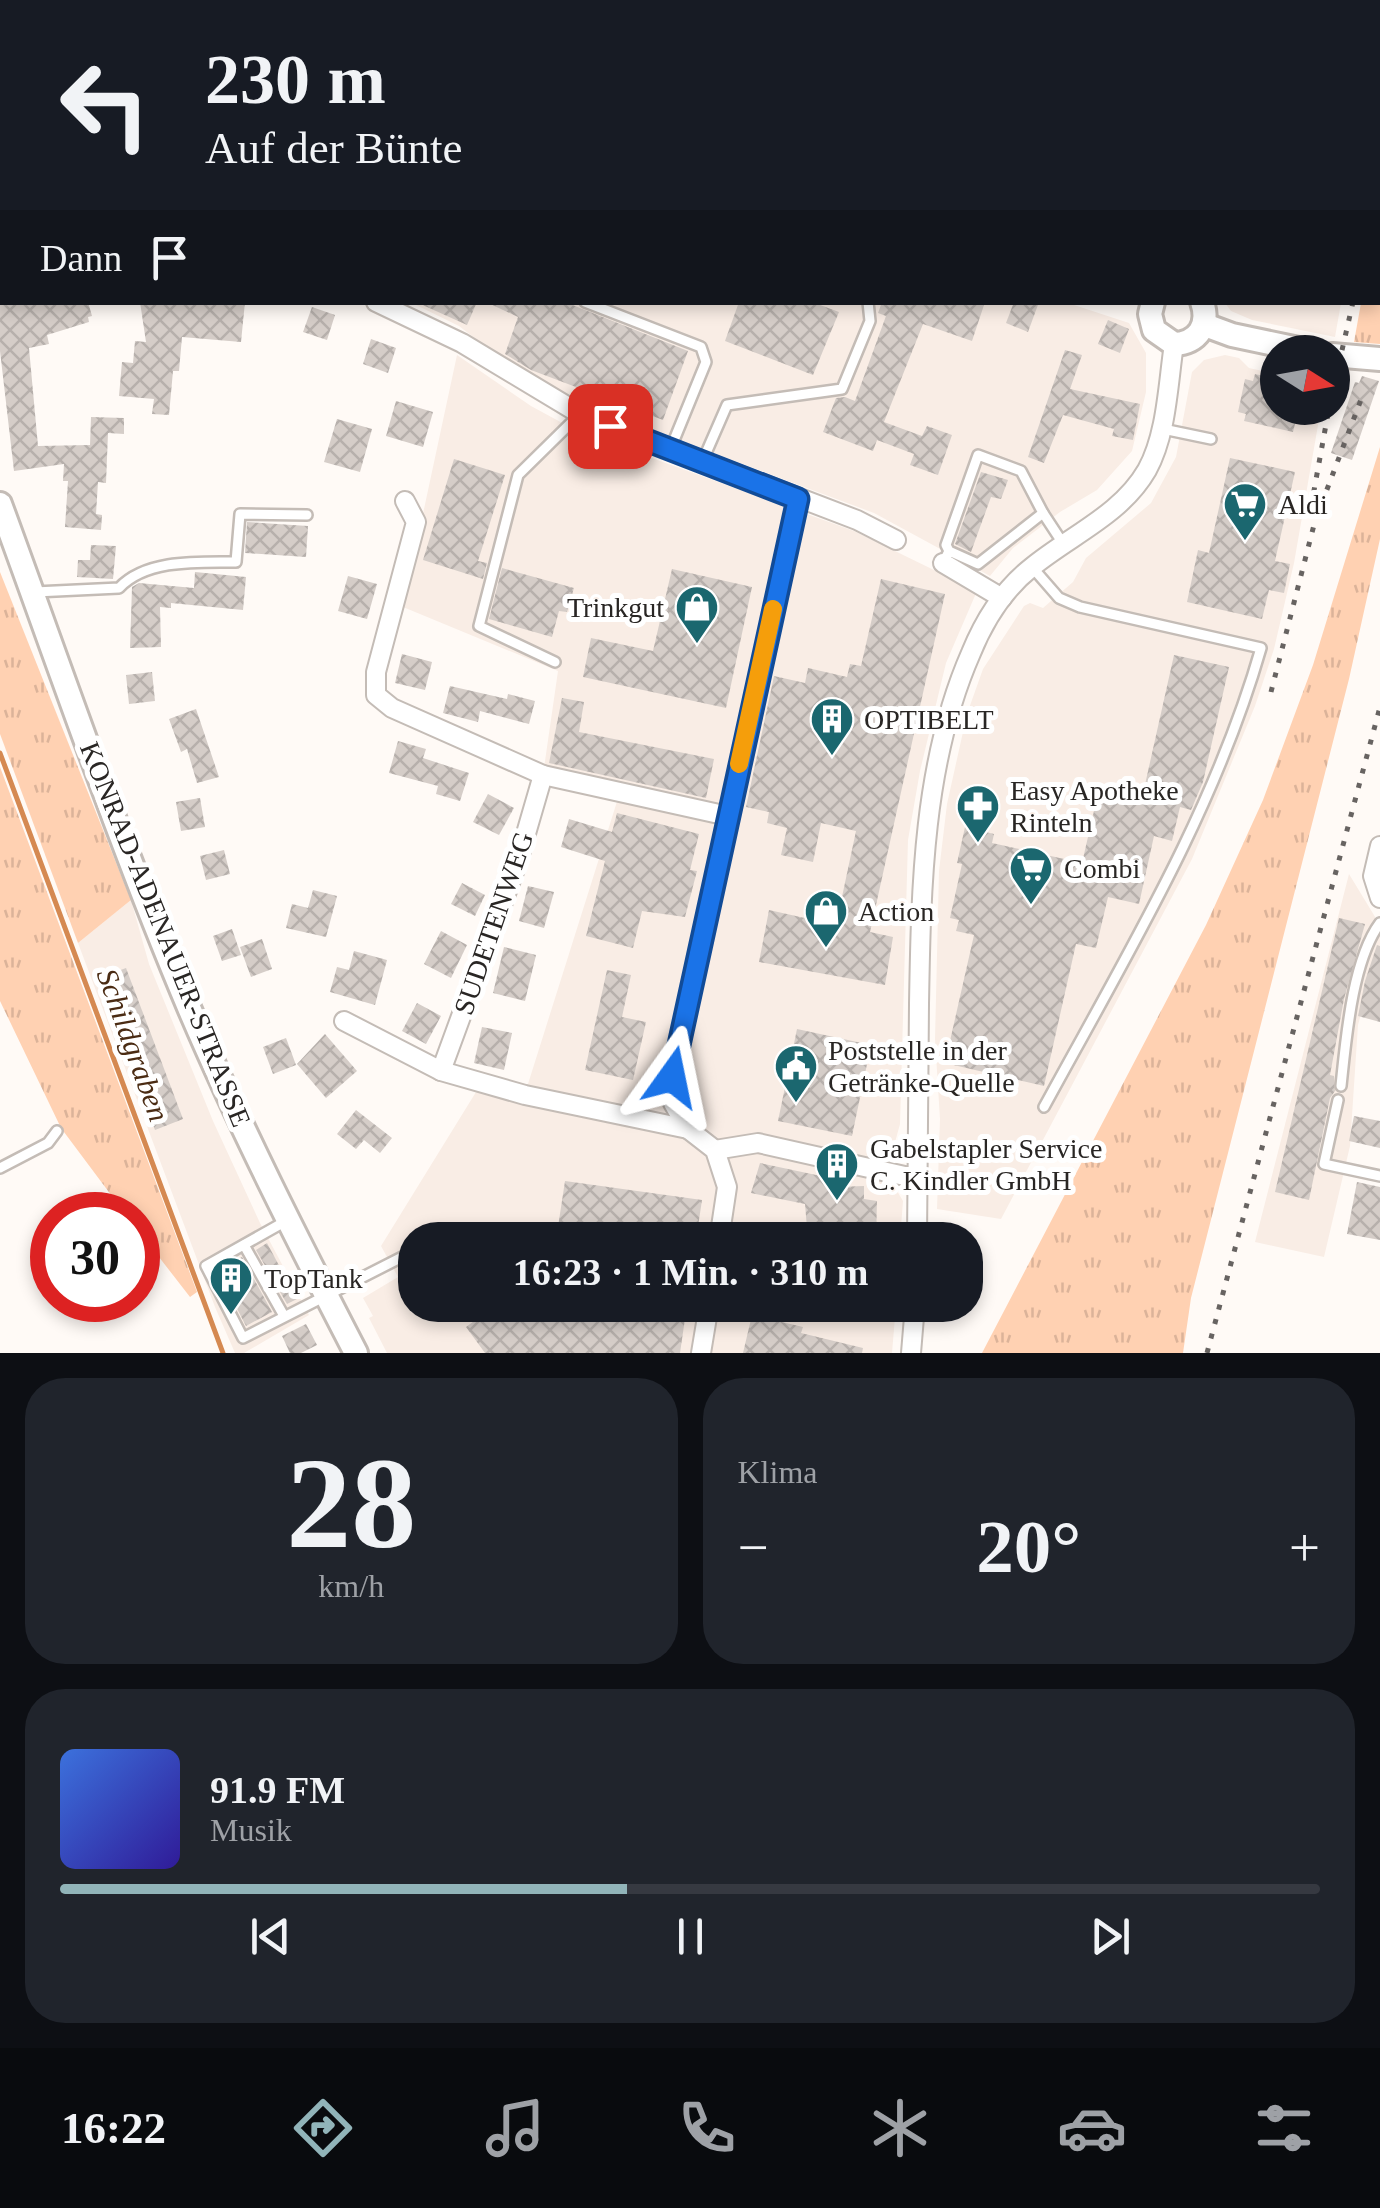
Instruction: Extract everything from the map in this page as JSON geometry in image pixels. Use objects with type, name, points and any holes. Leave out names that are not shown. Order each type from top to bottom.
[{"type":"main road","points":[[1148,305],[1154,330],[1174,344],[1193,340],[1203,314],[1232,335],[1260,341]]},
{"type":"main road","points":[[1350,356],[1380,359]]},
{"type":"main road","name":"KONRAD-ADENAUER-STRASSE","points":[[0,504],[190,1010],[356,1353]]},
{"type":"street","points":[[382,305],[462,343],[580,414],[857,520],[896,540]]},
{"type":"street","points":[[917,1222],[924,852],[951,708],[971,652],[1002,598],[1032,567],[1108,514],[1148,468],[1160,428],[1174,344]]},
{"type":"street","points":[[722,1222],[727,1187],[714,1150],[688,1129],[673,1103],[672,1077],[798,499]]},
{"type":"street","points":[[405,501],[416,522],[376,672],[376,695],[392,708],[543,775],[728,816]]},
{"type":"street","points":[[946,557],[1002,598]]},
{"type":"street","name":"SUDETENWEG","points":[[441,1070],[518,861],[543,775]]},
{"type":"street","points":[[1380,846],[1373,876],[1380,898]]},
{"type":"street","points":[[344,1021],[441,1070],[525,1095],[688,1129]]},
{"type":"street","points":[[714,1150],[758,1143],[918,1180]]},
{"type":"street","points":[[701,1353],[706,1322]]},
{"type":"street","points":[[911,1353],[914,1322]]},
{"type":"lane","points":[[593,305],[701,347],[706,362],[670,450]]},
{"type":"lane","points":[[702,462],[727,404],[842,389],[870,321],[868,305]]},
{"type":"lane","points":[[554,662],[479,626],[518,475],[580,414]]},
{"type":"lane","points":[[1160,428],[1211,439]]},
{"type":"lane","points":[[1043,513],[978,564],[946,557],[946,545],[978,455],[1020,470],[1064,544]]},
{"type":"lane","points":[[33,592],[119,588],[132,574],[188,563],[236,562],[240,514],[306,515]]},
{"type":"lane","points":[[1032,567],[1060,598],[1080,607],[1262,648],[1245,704],[1188,842],[1044,1107]]},
{"type":"lane","points":[[1340,1086],[1348,1021],[1370,936],[1380,922]]},
{"type":"lane","points":[[1338,1100],[1324,1164],[1380,1176]]},
{"type":"lane","points":[[0,1168],[48,1144],[57,1131]]},
{"type":"lane","points":[[289,1220],[206,1266],[243,1338],[398,1259]]},
{"type":"lane","points":[[244,1245],[284,1316]]},
{"type":"shaded area","points":[[416,305],[1074,305],[1129,323],[1146,353],[1146,392],[1132,451],[1097,490],[1013,548],[990,576],[874,513],[585,405],[503,360],[459,326]]},
{"type":"shaded area","points":[[1226,305],[1341,305],[1335,335],[1252,320]]},
{"type":"shaded area","points":[[457,355],[531,406],[577,431],[854,531],[977,591],[946,663],[908,840],[900,1124],[894,1146],[886,1150],[886,1183],[894,1186],[903,1201],[901,1222],[398,1222],[398,1277],[381,1246],[476,1092],[522,1103],[620,792],[543,775],[558,671],[403,607]]},
{"type":"shaded area","points":[[1225,355],[1260,370],[1260,425],[1318,425],[1294,563],[1274,649],[1255,706],[1192,859],[1001,1219],[937,1209],[940,1119],[935,1039],[939,871],[947,804],[967,714],[983,669],[1024,606],[1030,603],[1043,608],[1073,582],[1086,558],[1151,503],[1176,457],[1192,372],[1204,360]]},
{"type":"shaded area","points":[[1349,874],[1380,925],[1380,945],[1358,1025],[1350,1146],[1324,1257],[1255,1242]]},
{"type":"shaded area","points":[[131,900],[149,964],[213,1121],[260,1223],[309,1315],[244,1353],[235,1353],[215,1307],[78,943]]},
{"type":"shaded area","points":[[398,1277],[398,1322],[895,1322],[892,1353],[387,1353],[363,1298]]},
{"type":"green space","points":[[1361,305],[1380,305],[1380,344],[1354,342]]},
{"type":"green space","points":[[1380,447],[1380,539],[1349,679],[1191,1298],[1183,1353],[982,1353],[1206,925],[1263,800],[1313,665]]},
{"type":"green space","points":[[0,572],[131,900],[78,943],[0,734]]},
{"type":"green space","points":[[0,767],[159,1192],[109,1192],[61,1128],[0,1001]]},
{"type":"green space","points":[[160,1193],[197,1292],[190,1297],[160,1258]]},
{"type":"building","points":[[0,305],[89,305],[92,316],[88,317],[89,322],[47,335],[49,344],[29,348],[38,446],[90,445],[91,417],[124,418],[124,434],[108,433],[106,483],[98,482],[96,514],[102,515],[101,530],[65,527],[68,481],[63,481],[64,464],[14,471],[0,351]]},
{"type":"building","points":[[140,305],[245,305],[241,342],[182,337],[179,371],[173,371],[169,415],[152,414],[154,399],[119,396],[122,362],[133,363],[135,341],[146,342]]},
{"type":"building","points":[[423,305],[476,305],[467,325]]},
{"type":"building","points":[[492,305],[573,305],[688,351],[663,420],[531,370],[505,354],[518,317]]},
{"type":"building","points":[[738,305],[820,305],[839,312],[813,375],[725,341]]},
{"type":"building","points":[[881,305],[984,305],[972,341],[923,324],[884,422],[922,436],[927,426],[952,435],[938,475],[910,465],[914,454],[877,440],[873,451],[823,432],[836,398],[855,401],[886,316],[878,313]]},
{"type":"building","points":[[1013,305],[1038,305],[1028,332],[1006,323]]},
{"type":"building","points":[[312,307],[335,315],[327,340],[303,332]]},
{"type":"building","points":[[1108,320],[1129,329],[1120,353],[1098,344]]},
{"type":"building","points":[[371,339],[396,348],[388,373],[363,364]]},
{"type":"building","points":[[1065,350],[1082,355],[1070,389],[1140,404],[1133,440],[1112,436],[1114,429],[1063,415],[1044,463],[1028,457]]},
{"type":"building","points":[[1255,374],[1260,375],[1260,425],[1244,421],[1246,414],[1238,412],[1245,379],[1253,381]]},
{"type":"building","points":[[1362,376],[1379,381],[1352,460],[1331,453],[1340,425],[1350,425],[1350,397],[1355,382],[1359,383]]},
{"type":"building","points":[[396,401],[433,412],[423,447],[386,436]]},
{"type":"building","points":[[337,419],[372,429],[360,472],[324,462]]},
{"type":"building","points":[[1262,425],[1295,425],[1293,432]]},
{"type":"building","points":[[1230,458],[1295,472],[1275,561],[1290,564],[1284,593],[1269,590],[1262,619],[1187,602],[1198,550],[1209,553]]},
{"type":"building","points":[[454,459],[505,475],[478,561],[487,563],[483,579],[423,560]]},
{"type":"building","points":[[981,472],[1008,480],[1001,499],[991,497],[971,552],[955,544]]},
{"type":"building","points":[[247,522],[308,526],[306,557],[245,553]]},
{"type":"building","points":[[91,545],[116,546],[113,579],[77,577],[78,560],[90,560]]},
{"type":"building","points":[[502,568],[574,588],[567,612],[559,611],[552,637],[489,619]]},
{"type":"building","name":"Trinkgut","points":[[672,569],[752,587],[726,708],[583,677],[591,638],[653,651]]},
{"type":"building","points":[[195,572],[246,577],[243,610],[171,603],[171,608],[160,607],[161,647],[130,648],[132,587],[139,583],[194,588]]},
{"type":"building","points":[[348,576],[377,584],[367,619],[338,611]]},
{"type":"building","points":[[881,579],[945,594],[870,932],[893,937],[885,985],[759,962],[769,910],[836,925],[856,831],[821,823],[813,862],[781,855],[787,828],[767,823],[769,812],[746,807],[774,676],[805,683],[808,668],[847,677],[850,664],[861,666]]},
{"type":"building","points":[[402,654],[432,662],[425,690],[395,683]]},
{"type":"building","points":[[1174,655],[1229,667],[1203,782],[1191,810],[1180,807],[1172,841],[1154,836],[1139,904],[1108,897],[1096,948],[1076,944],[1044,1086],[945,1063],[974,935],[956,931],[959,920],[950,918],[962,864],[957,863],[965,827],[994,834],[992,843],[1082,863],[1099,789],[1142,798]]},
{"type":"building","points":[[152,672],[155,701],[129,704],[126,675]]},
{"type":"building","points":[[450,686],[535,701],[529,724],[480,711],[478,722],[443,713]]},
{"type":"building","points":[[562,698],[584,702],[579,732],[714,759],[706,798],[549,763]]},
{"type":"building","points":[[196,709],[219,777],[197,783],[187,749],[181,752],[169,719]]},
{"type":"building","points":[[398,741],[426,749],[423,758],[469,773],[460,801],[436,794],[438,786],[389,773]]},
{"type":"building","points":[[488,794],[514,808],[499,835],[473,822]]},
{"type":"building","points":[[200,798],[205,827],[181,831],[176,802]]},
{"type":"building","points":[[617,813],[699,834],[690,870],[697,871],[685,917],[642,911],[633,948],[586,936],[605,861],[561,847],[569,819],[612,832]]},
{"type":"building","points":[[224,850],[230,874],[206,880],[200,856]]},
{"type":"building","points":[[462,883],[485,895],[475,916],[451,904]]},
{"type":"building","points":[[528,886],[554,892],[544,928],[519,921]]},
{"type":"building","points":[[313,890],[337,896],[326,937],[286,928],[292,904],[308,908]]},
{"type":"building","points":[[1339,918],[1365,924],[1344,999],[1330,1075],[1334,1076],[1335,1091],[1330,1098],[1309,1200],[1275,1192]]},
{"type":"building","points":[[232,929],[241,955],[222,961],[213,936]]},
{"type":"building","points":[[441,931],[467,945],[451,978],[424,964]]},
{"type":"building","points":[[262,939],[272,969],[251,977],[240,947]]},
{"type":"building","points":[[1377,945],[1380,946],[1380,1022],[1358,1016]]},
{"type":"building","points":[[504,947],[536,955],[525,1001],[493,993]]},
{"type":"building","points":[[354,951],[387,960],[375,1005],[330,992],[337,967],[349,970]]},
{"type":"building","points":[[126,968],[183,1119],[155,1130],[99,978]]},
{"type":"building","points":[[607,970],[631,975],[622,1017],[646,1022],[633,1080],[585,1070]]},
{"type":"building","points":[[417,1003],[441,1016],[426,1044],[402,1031]]},
{"type":"building","points":[[482,1027],[512,1033],[504,1070],[474,1063]]},
{"type":"building","points":[[797,1029],[871,1045],[852,1136],[778,1121]]},
{"type":"building","points":[[325,1034],[357,1071],[326,1098],[297,1064]]},
{"type":"building","points":[[286,1038],[296,1065],[273,1074],[263,1047]]},
{"type":"building","points":[[356,1110],[392,1138],[380,1153],[364,1140],[356,1149],[337,1134]]},
{"type":"building","points":[[1354,1116],[1380,1121],[1380,1148],[1349,1141]]},
{"type":"building","name":"Gabelstapler Service C. Kindler GmbH","points":[[760,1163],[835,1179],[836,1187],[864,1186],[864,1199],[877,1201],[876,1222],[806,1222],[805,1204],[751,1193]]},
{"type":"building","points":[[565,1181],[702,1200],[699,1222],[559,1222]]},
{"type":"building","points":[[1357,1182],[1380,1187],[1380,1240],[1347,1234]]},
{"type":"building","points":[[267,1243],[297,1299],[287,1304],[256,1250]]},
{"type":"building","points":[[242,1257],[272,1312],[246,1326],[217,1270]]},
{"type":"building","points":[[473,1322],[685,1322],[680,1353],[485,1353],[466,1327]]},
{"type":"building","points":[[750,1322],[782,1322],[803,1327],[801,1333],[863,1348],[862,1353],[743,1353]]},
{"type":"building","points":[[306,1324],[317,1345],[301,1353],[290,1353],[282,1336]]},
{"type":"waterway","name":"Schildgraben","points":[[0,753],[223,1353]]},
{"type":"railway","points":[[1345,335],[1352,305]]},
{"type":"railway","points":[[1271,692],[1315,521],[1362,397]]},
{"type":"railway","points":[[1311,507],[1326,425]]},
{"type":"railway","points":[[1207,1353],[1380,707]]},
{"type":"slow traffic","points":[[739,764],[773,609]]},
{"type":"place","name":"Aldi","points":[[1245,542]]},
{"type":"place","name":"Trinkgut","points":[[697,645]]},
{"type":"place","name":"OPTIBELT","points":[[832,757]]},
{"type":"place","name":"Easy Apotheke Rinteln","points":[[978,844]]},
{"type":"place","name":"Combi","points":[[1031,906]]},
{"type":"place","name":"Action","points":[[826,949]]},
{"type":"place","name":"Poststelle in der Getränke-Quelle","points":[[796,1104]]},
{"type":"place","name":"Gabelstapler Service C. Kindler GmbH","points":[[837,1202]]},
{"type":"place","name":"TopTank","points":[[231,1316]]},
{"type":"route","points":[[610,426],[798,499],[672,1077]]}]
